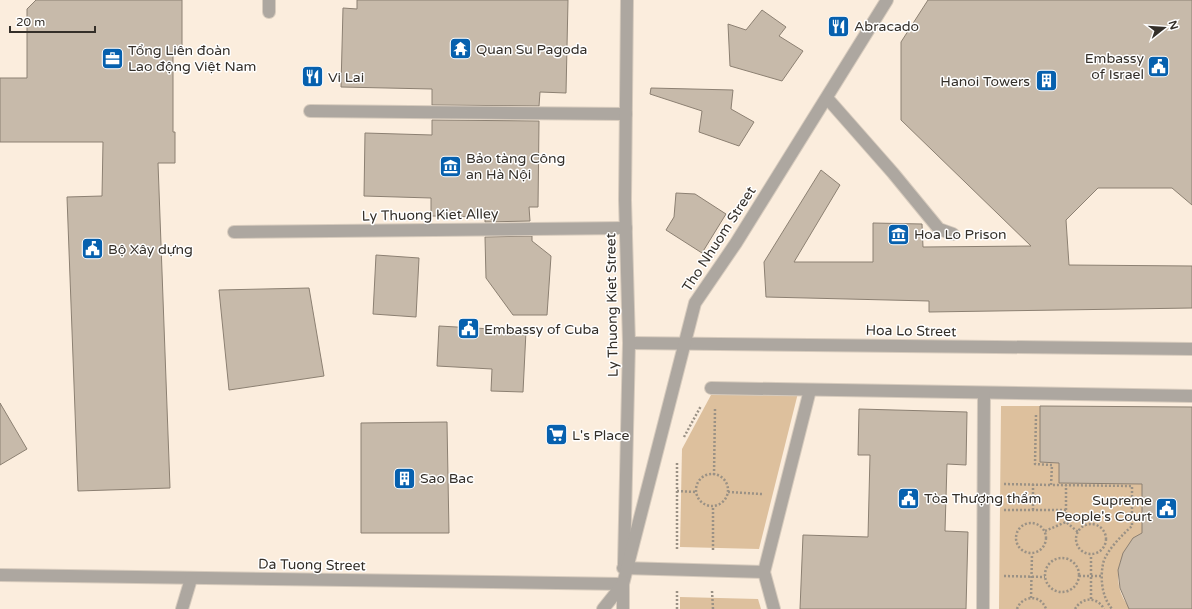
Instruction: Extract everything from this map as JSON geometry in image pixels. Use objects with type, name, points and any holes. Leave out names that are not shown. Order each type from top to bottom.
[{"type":"street","points":[[268,12],[269,0]]},
{"type":"street","name":"Ly Thuong Kiet Street","points":[[623,609],[629,343],[626,228],[627,0]]},
{"type":"street","name":"Tho Nhuom Street","points":[[625,568],[694,303],[736,243],[887,0]]},
{"type":"street","points":[[827,98],[939,229],[953,234]]},
{"type":"street","points":[[310,111],[626,114]]},
{"type":"street","name":"Ly Thuong Kiet Alley","points":[[234,232],[626,228]]},
{"type":"street","name":"Hoa Lo Street","points":[[629,343],[1192,349]]},
{"type":"street","points":[[713,388],[1192,396]]},
{"type":"street","points":[[774,609],[764,572],[810,390]]},
{"type":"street","points":[[983,609],[984,393]]},
{"type":"street","points":[[625,568],[764,572]]},
{"type":"street","name":"Da Tuong Street","points":[[0,575],[191,579],[623,584]]},
{"type":"street","points":[[182,609],[191,579]]},
{"type":"street","points":[[603,609],[623,584]]},
{"type":"path","points":[[681,440],[713,388]]},
{"type":"path","points":[[713,388],[714,475]]},
{"type":"path","points":[[1036,394],[1035,464],[1052,465],[1051,485]]},
{"type":"path","points":[[676,609],[678,454]]},
{"type":"path","points":[[714,475],[721,477],[725,481],[728,492],[726,499],[722,503],[713,507],[699,500],[696,492],[698,483],[701,479],[705,476],[714,475]]},
{"type":"path","points":[[983,484],[1132,486],[1132,526],[1121,535],[1103,562],[1103,590],[1112,609]]},
{"type":"path","points":[[1033,484],[1033,510]]},
{"type":"path","points":[[1066,485],[1066,522]]},
{"type":"path","points":[[677,492],[696,492]]},
{"type":"path","points":[[728,492],[784,495]]},
{"type":"path","points":[[712,570],[713,507]]},
{"type":"path","points":[[983,510],[1066,510]]},
{"type":"path","points":[[1045,531],[1066,522]]},
{"type":"path","points":[[1066,522],[1078,532]]},
{"type":"path","points":[[1032,523],[1042,526],[1045,531],[1046,541],[1044,546],[1032,554],[1022,550],[1016,542],[1016,533],[1023,525],[1032,523]]},
{"type":"path","points":[[1087,524],[1097,525],[1104,532],[1106,542],[1104,547],[1101,551],[1091,555],[1086,554],[1078,548],[1076,539],[1079,530],[1087,524]]},
{"type":"path","points":[[1104,547],[1110,551]]},
{"type":"path","points":[[1031,598],[1032,554]]},
{"type":"path","points":[[1091,555],[1091,599]]},
{"type":"path","points":[[1062,558],[1072,561],[1078,570],[1079,576],[1075,586],[1065,592],[1060,592],[1054,590],[1046,582],[1045,571],[1051,562],[1062,558]]},
{"type":"path","points":[[983,576],[1045,577]]},
{"type":"path","points":[[1079,576],[1103,576]]},
{"type":"path","points":[[1017,609],[1019,603],[1023,600],[1031,598],[1038,599],[1042,602],[1046,609]]},
{"type":"path","points":[[1075,609],[1081,602],[1091,599],[1100,603],[1103,608],[1109,605]]},
{"type":"shaded area","points":[[719,392],[798,393],[759,549],[680,547],[682,449],[711,395]]},
{"type":"shaded area","points":[[1001,406],[1040,406],[1040,462],[1059,463],[1059,483],[1142,484],[1142,533],[1133,540],[1122,558],[1118,579],[1124,600],[1131,609],[999,609]]},
{"type":"shaded area","points":[[680,597],[758,599],[761,609],[680,609]]},
{"type":"building","points":[[36,0],[182,0],[182,53],[173,53],[173,132],[175,132],[175,163],[158,163],[170,488],[78,491],[67,197],[102,196],[103,142],[0,142],[0,78],[27,78],[27,9]]},
{"type":"building","name":"Quan Su Pagoda","points":[[357,0],[568,0],[566,93],[540,92],[539,106],[432,105],[432,89],[341,87],[343,8],[357,9]]},
{"type":"building","name":"Hanoi Towers","points":[[928,0],[1192,0],[1192,205],[1172,188],[1098,188],[1066,220],[1069,265],[1192,266],[1192,308],[929,312],[929,301],[766,297],[764,262],[821,170],[840,185],[794,262],[873,262],[873,223],[922,224],[923,247],[1031,246],[901,120],[901,42]]},
{"type":"building","points":[[762,10],[786,27],[779,36],[803,51],[782,81],[730,66],[728,24],[746,30]]},
{"type":"building","points":[[651,88],[733,90],[731,109],[754,122],[739,146],[699,132],[702,111],[650,94]]},
{"type":"building","name":"Bảo tàng Công an Hà Nội","points":[[432,120],[539,121],[538,207],[529,207],[530,221],[485,222],[485,217],[431,216],[431,198],[364,196],[365,133],[432,135]]},
{"type":"building","points":[[676,193],[695,194],[726,214],[702,253],[666,230],[674,217]]},
{"type":"building","points":[[532,236],[532,241],[551,256],[547,315],[513,315],[486,278],[485,237]]},
{"type":"building","points":[[376,255],[419,258],[416,317],[373,314]]},
{"type":"building","points":[[309,288],[324,376],[229,390],[219,290]]},
{"type":"building","points":[[439,326],[526,331],[523,392],[491,391],[492,369],[437,366]]},
{"type":"building","points":[[0,403],[27,449],[0,465]]},
{"type":"building","name":"Supreme People's Court","points":[[1040,406],[1192,407],[1192,609],[1129,609],[1120,588],[1118,570],[1123,553],[1133,538],[1142,533],[1142,484],[1059,483],[1059,463],[1040,462]]},
{"type":"building","name":"Tòa Thượng thẩm","points":[[859,409],[967,412],[966,465],[947,464],[945,531],[968,532],[966,609],[800,609],[803,535],[868,537],[870,455],[858,455]]},
{"type":"building","name":"Sao Bac","points":[[447,422],[449,533],[361,533],[361,423]]},
{"type":"place","name":"Abracado","points":[[839,26]]},
{"type":"place","name":"Quan Su Pagoda","points":[[460,49]]},
{"type":"place","name":"Tổng Liên đoàn Lao động Việt Nam","points":[[113,58]]},
{"type":"place","name":"Embassy of Israel","points":[[1159,66]]},
{"type":"place","name":"Vi Lai","points":[[313,77]]},
{"type":"place","name":"Hanoi Towers","points":[[1046,81]]},
{"type":"place","name":"Bảo tàng Công an Hà Nội","points":[[451,166]]},
{"type":"place","name":"Hoa Lo Prison","points":[[898,234]]},
{"type":"place","name":"Bộ Xây dựng","points":[[92,249]]},
{"type":"place","name":"Embassy of Cuba","points":[[468,329]]},
{"type":"place","name":"L's Place","points":[[556,435]]},
{"type":"place","name":"Sao Bac","points":[[405,478]]},
{"type":"place","name":"Tòa Thượng thẩm","points":[[908,498]]},
{"type":"place","name":"Supreme People's Court","points":[[1167,508]]}]
